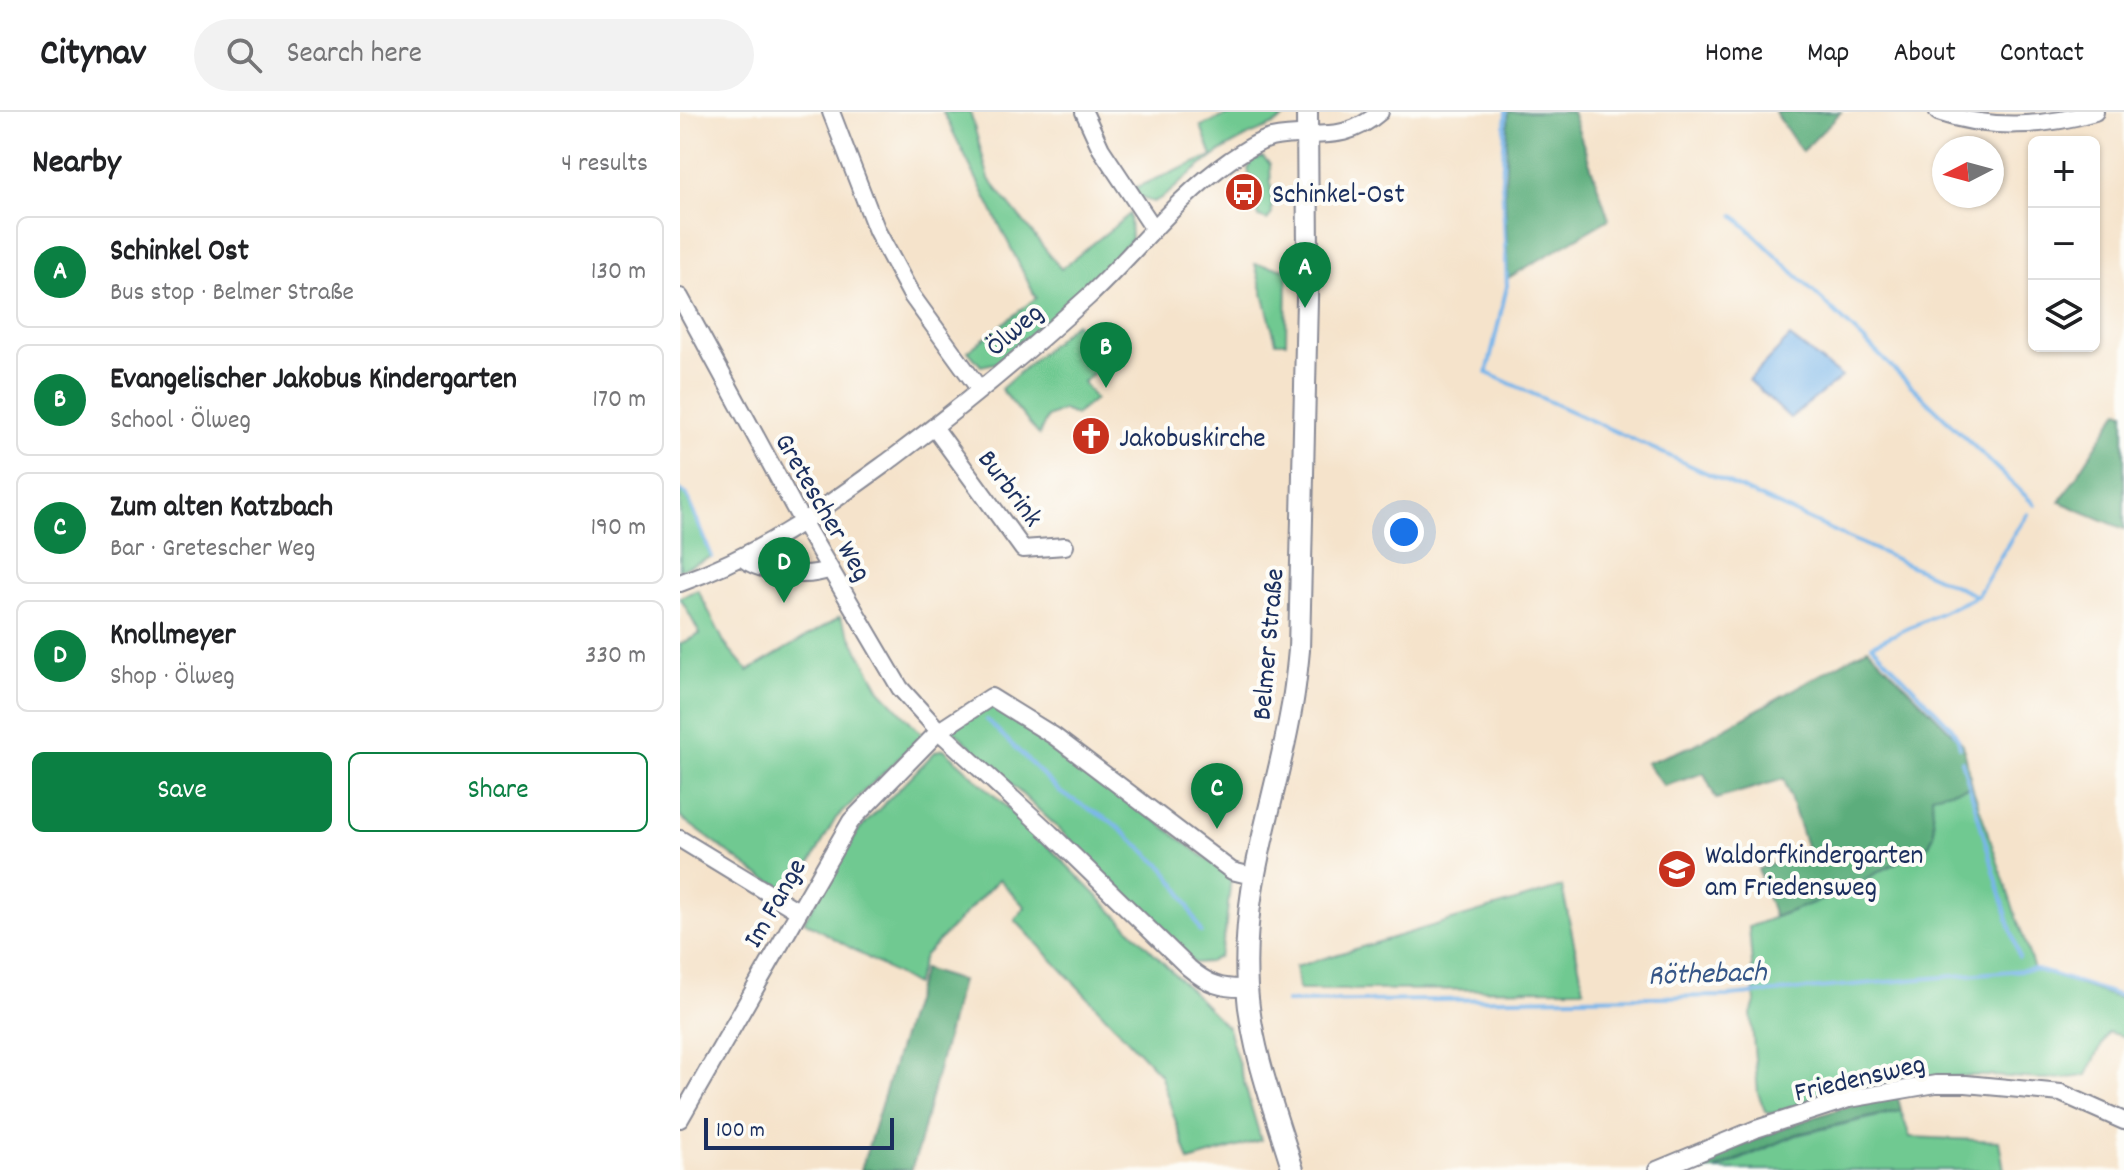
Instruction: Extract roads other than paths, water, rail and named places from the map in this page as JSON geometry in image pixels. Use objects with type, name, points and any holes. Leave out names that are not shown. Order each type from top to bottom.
[{"type":"street","points":[[831,112],[877,231],[912,296],[980,390]]},
{"type":"street","points":[[1084,112],[1101,149],[1154,229]]},
{"type":"street","name":"Belmer Straße","points":[[1293,1170],[1261,1066],[1247,988],[1248,909],[1252,876],[1291,711],[1299,650],[1308,255],[1307,112]]},
{"type":"street","name":"Ölweg","points":[[680,583],[742,558],[803,524],[934,427],[1090,295],[1199,185],[1227,162],[1270,139],[1330,135],[1369,121],[1380,112]]},
{"type":"street","points":[[1938,112],[1957,119],[2003,125],[2044,123],[2095,112]]},
{"type":"street","name":"Gretescher Weg","points":[[680,297],[803,524],[887,670],[939,731],[1189,968],[1208,983],[1226,989],[1247,988]]},
{"type":"street","name":"Burbrink","points":[[934,427],[1023,549],[1065,546]]},
{"type":"street","points":[[742,558],[766,570],[811,574],[829,569]]},
{"type":"street","points":[[939,731],[991,697],[1054,736],[1232,871],[1252,876]]},
{"type":"street","name":"Im Fange","points":[[682,1114],[851,821],[939,731]]},
{"type":"street","points":[[680,839],[798,911]]},
{"type":"street","name":"Friedensweg","points":[[1657,1170],[1756,1129],[1849,1099],[1907,1087],[1966,1084],[2061,1093],[2124,1121]]},
{"type":"water","points":[[1790,337],[1842,377],[1790,418],[1749,380]]},
{"type":"waterway","points":[[1506,112],[1502,179],[1507,286],[1487,373],[1977,596],[1872,645],[1952,728],[1960,747]]},
{"type":"waterway","points":[[1734,215],[2035,505]]},
{"type":"waterway","name":"Röthebach","points":[[680,490],[687,495],[712,557]]},
{"type":"waterway","points":[[1977,596],[2028,514]]},
{"type":"waterway","points":[[987,720],[1061,793],[1112,822],[1164,868],[1181,892],[1201,932]]},
{"type":"waterway","points":[[1962,761],[2019,957]]},
{"type":"waterway","name":"Röthebach","points":[[1286,1002],[1729,996],[2034,969],[2124,997]]},
{"type":"place","name":"Schinkel-Ost","points":[[1244,192]]},
{"type":"place","name":"Schinkel Ost","points":[[1305,308]]},
{"type":"place","name":"Evangelischer Jakobus Kindergarten","points":[[1106,388]]},
{"type":"place","name":"Jakobuskirche","points":[[1091,436]]},
{"type":"place","name":"Knollmeyer","points":[[784,603]]},
{"type":"place","name":"Zum alten Katzbach","points":[[1217,829]]},
{"type":"place","name":"Waldorfkindergarten am Friedensweg","points":[[1677,869]]}]
